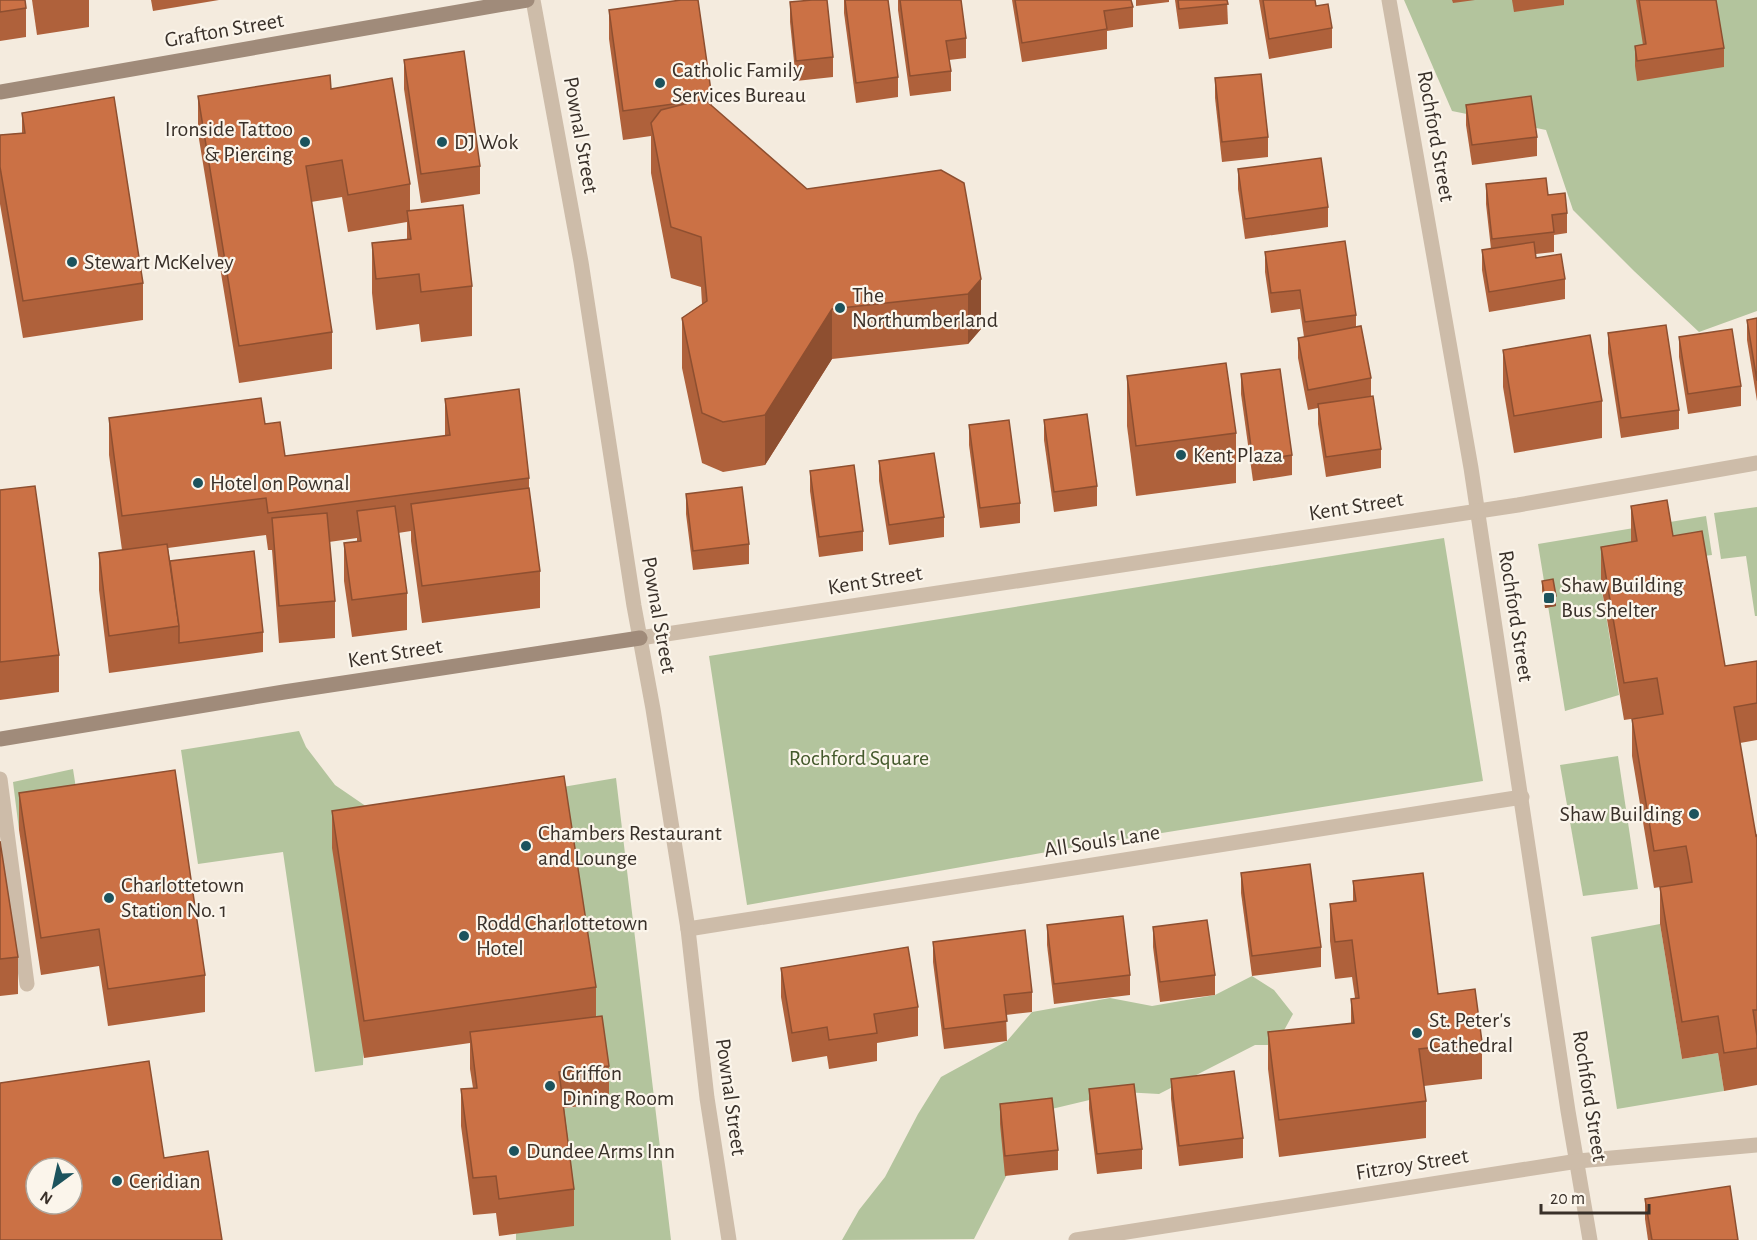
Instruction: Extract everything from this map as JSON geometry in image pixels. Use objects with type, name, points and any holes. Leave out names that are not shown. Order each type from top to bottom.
[{"type":"street","name":"Grafton Street","points":[[0,92],[527,0]]},
{"type":"street","name":"Pownal Street","points":[[532,0],[581,262],[688,929],[707,1098],[729,1240]]},
{"type":"street","name":"Rochford Street","points":[[1389,0],[1472,468],[1568,1111],[1590,1240]]},
{"type":"street","name":"Kent Street","points":[[0,739],[284,692],[1477,511],[1757,463]]},
{"type":"street","points":[[0,779],[27,984]]},
{"type":"street","name":"All Souls Lane","points":[[688,929],[1522,797]]},
{"type":"street","name":"Fitzroy Street","points":[[1076,1240],[1578,1161],[1757,1145]]},
{"type":"green space","points":[[1404,0],[1757,0],[1757,311],[1699,332],[1573,210],[1546,130],[1452,111]]},
{"type":"green space","points":[[1757,507],[1757,616],[1755,616],[1746,556],[1721,559],[1714,513]]},
{"type":"green space","points":[[1706,516],[1712,555],[1671,560],[1601,585],[1619,695],[1565,711],[1538,544]]},
{"type":"green space","name":"Rochford Square","points":[[1444,538],[1483,781],[1075,847],[747,905],[709,656]]},
{"type":"green space","points":[[299,731],[306,747],[335,785],[370,809],[363,1065],[315,1072],[283,852],[198,864],[181,750]]},
{"type":"green space","points":[[1618,756],[1638,889],[1583,896],[1560,765]]},
{"type":"green space","points":[[73,769],[81,821],[19,830],[13,782]]},
{"type":"green space","points":[[616,778],[671,1240],[516,1240],[516,1234],[559,1109],[608,1103],[564,814],[533,792]]},
{"type":"green space","points":[[1660,924],[1682,1059],[1718,1053],[1724,1091],[1617,1109],[1591,937]]},
{"type":"green space","points":[[1252,976],[1274,990],[1293,1014],[1276,1045],[1255,1045],[1159,1094],[1123,1092],[1039,1112],[974,1239],[842,1240],[859,1210],[885,1177],[918,1114],[941,1077],[1007,1041],[1032,1012],[1110,998],[1152,1006],[1215,995]]},
{"type":"building","points":[[0,0],[25,0],[26,8],[0,12]]},
{"type":"building","name":"Catholic Family Services Bureau","points":[[681,0],[698,0],[712,98],[623,111],[609,10]]},
{"type":"building","points":[[827,0],[833,57],[796,61],[790,2]]},
{"type":"building","points":[[845,0],[888,0],[898,77],[856,83]]},
{"type":"building","points":[[900,0],[961,0],[966,38],[946,41],[951,71],[910,76]]},
{"type":"building","points":[[1015,0],[1131,0],[1133,7],[1104,11],[1107,29],[1022,43]]},
{"type":"building","points":[[1178,0],[1227,0],[1228,4],[1179,9]]},
{"type":"building","points":[[1263,0],[1315,0],[1316,6],[1328,4],[1332,28],[1269,39]]},
{"type":"building","points":[[1639,0],[1716,0],[1724,48],[1637,61],[1635,46],[1646,44]]},
{"type":"building","name":"DJ Wok","points":[[464,51],[480,166],[421,174],[404,60]]},
{"type":"building","points":[[1261,74],[1268,137],[1222,142],[1215,78]]},
{"type":"building","points":[[330,75],[331,89],[392,78],[410,184],[348,195],[342,160],[306,166],[332,332],[239,346],[198,96]]},
{"type":"building","points":[[1531,96],[1537,137],[1472,145],[1466,105]]},
{"type":"building","name":"Stewart McKelvey","points":[[114,97],[143,283],[23,301],[0,167],[0,135],[25,133],[22,113]]},
{"type":"building","name":"The Northumberland","points":[[704,99],[807,189],[941,170],[964,183],[981,279],[968,294],[832,309],[765,415],[723,422],[702,413],[682,318],[707,301],[701,237],[671,227],[651,123],[661,110]]},
{"type":"building","points":[[1321,158],[1328,207],[1245,219],[1238,169]]},
{"type":"building","points":[[1546,178],[1548,195],[1565,193],[1567,213],[1552,215],[1554,232],[1492,239],[1486,184]]},
{"type":"building","points":[[463,205],[472,286],[421,292],[419,274],[376,279],[372,243],[411,239],[407,211]]},
{"type":"building","points":[[1345,241],[1356,315],[1305,322],[1300,290],[1271,293],[1265,252]]},
{"type":"building","points":[[1534,242],[1536,258],[1561,254],[1565,279],[1489,292],[1482,250]]},
{"type":"building","points":[[1757,318],[1757,381],[1747,320]]},
{"type":"building","points":[[1666,325],[1679,410],[1621,418],[1608,333]]},
{"type":"building","points":[[1361,326],[1371,378],[1308,390],[1298,338]]},
{"type":"building","points":[[1732,329],[1741,386],[1688,394],[1679,337]]},
{"type":"building","points":[[1590,335],[1602,401],[1514,416],[1503,350]]},
{"type":"building","points":[[1226,363],[1236,433],[1136,446],[1127,376]]},
{"type":"building","points":[[1280,369],[1292,455],[1253,461],[1241,374]]},
{"type":"building","points":[[519,389],[529,478],[268,513],[266,498],[122,516],[109,418],[261,398],[265,424],[280,422],[285,456],[450,435],[445,399]]},
{"type":"building","points":[[1373,396],[1381,449],[1326,457],[1318,404]]},
{"type":"building","points":[[1087,414],[1097,486],[1054,492],[1044,420]]},
{"type":"building","points":[[1009,420],[1020,503],[980,508],[969,425]]},
{"type":"building","points":[[934,453],[944,517],[889,525],[879,461]]},
{"type":"building","points":[[854,465],[863,531],[819,537],[810,471]]},
{"type":"building","points":[[35,486],[59,655],[0,662],[0,490]]},
{"type":"building","points":[[742,487],[749,544],[693,551],[686,494]]},
{"type":"building","points":[[529,488],[540,571],[422,586],[411,504]]},
{"type":"building","name":"Shaw Building","points":[[1667,500],[1673,536],[1702,531],[1725,666],[1757,661],[1757,703],[1734,707],[1757,835],[1757,1010],[1753,1010],[1757,1048],[1724,1053],[1718,1016],[1682,1022],[1660,887],[1692,882],[1689,862],[1686,846],[1654,851],[1632,719],[1663,714],[1657,678],[1624,683],[1601,547],[1637,541],[1631,506]]},
{"type":"building","points":[[395,506],[407,593],[352,600],[344,543],[361,541],[357,511]]},
{"type":"building","points":[[327,513],[335,601],[279,606],[272,518]]},
{"type":"building","points":[[167,544],[179,626],[109,636],[99,553]]},
{"type":"building","points":[[254,551],[263,632],[179,643],[179,626],[170,561]]},
{"type":"building","points":[[1553,579],[1556,596],[1545,598],[1542,581]]},
{"type":"building","name":"Charlottetown Station No. 1","points":[[175,770],[205,975],[108,989],[99,929],[41,938],[19,793]]},
{"type":"building","name":"Rodd Charlottetown Hotel","points":[[564,776],[596,987],[364,1021],[332,811]]},
{"type":"building","points":[[0,841],[18,957],[0,959]]},
{"type":"building","points":[[1310,864],[1321,947],[1252,956],[1241,873]]},
{"type":"building","name":"St. Peter's Cathedral","points":[[1423,873],[1438,994],[1475,989],[1482,1042],[1419,1049],[1426,1101],[1279,1120],[1268,1032],[1354,1023],[1351,999],[1359,998],[1352,940],[1335,942],[1330,904],[1356,901],[1353,881]]},
{"type":"building","points":[[1123,916],[1130,975],[1054,984],[1047,925]]},
{"type":"building","points":[[1207,920],[1215,975],[1160,982],[1153,927]]},
{"type":"building","points":[[1025,930],[1032,992],[1004,995],[1007,1021],[944,1029],[933,942]]},
{"type":"building","points":[[908,947],[918,1007],[874,1014],[877,1033],[829,1040],[827,1027],[792,1033],[781,968]]},
{"type":"building","name":"Dundee Arms Inn","points":[[602,1016],[609,1066],[559,1072],[574,1189],[499,1199],[496,1176],[473,1178],[461,1089],[477,1088],[470,1032]]},
{"type":"building","points":[[149,1061],[164,1158],[208,1151],[222,1240],[0,1240],[0,1083]]},
{"type":"building","points":[[1234,1071],[1243,1138],[1179,1146],[1171,1079]]},
{"type":"building","points":[[1134,1084],[1142,1149],[1097,1154],[1089,1089]]},
{"type":"building","points":[[1052,1098],[1058,1150],[1005,1156],[1000,1104]]},
{"type":"building","points":[[1730,1186],[1738,1240],[1652,1240],[1645,1199]]},
{"type":"place","name":"Catholic Family Services Bureau","points":[[660,83]]},
{"type":"place","name":"Ironside Tattoo & Piercing","points":[[305,142]]},
{"type":"place","name":"DJ Wok","points":[[442,142]]},
{"type":"place","name":"Stewart McKelvey","points":[[72,262]]},
{"type":"place","name":"The Northumberland","points":[[840,308]]},
{"type":"place","name":"Kent Plaza","points":[[1181,455]]},
{"type":"place","name":"Hotel on Pownal","points":[[198,483]]},
{"type":"place","name":"Shaw Building Bus Shelter","points":[[1549,598]]},
{"type":"place","name":"Shaw Building","points":[[1694,814]]},
{"type":"place","name":"Chambers Restaurant and Lounge","points":[[526,846]]},
{"type":"place","name":"Charlottetown Station No. 1","points":[[109,898]]},
{"type":"place","name":"Rodd Charlottetown Hotel","points":[[464,936]]},
{"type":"place","name":"St. Peter's Cathedral","points":[[1417,1033]]},
{"type":"place","name":"Griffon Dining Room","points":[[550,1086]]},
{"type":"place","name":"Dundee Arms Inn","points":[[514,1151]]},
{"type":"place","name":"Ceridian","points":[[117,1181]]}]
